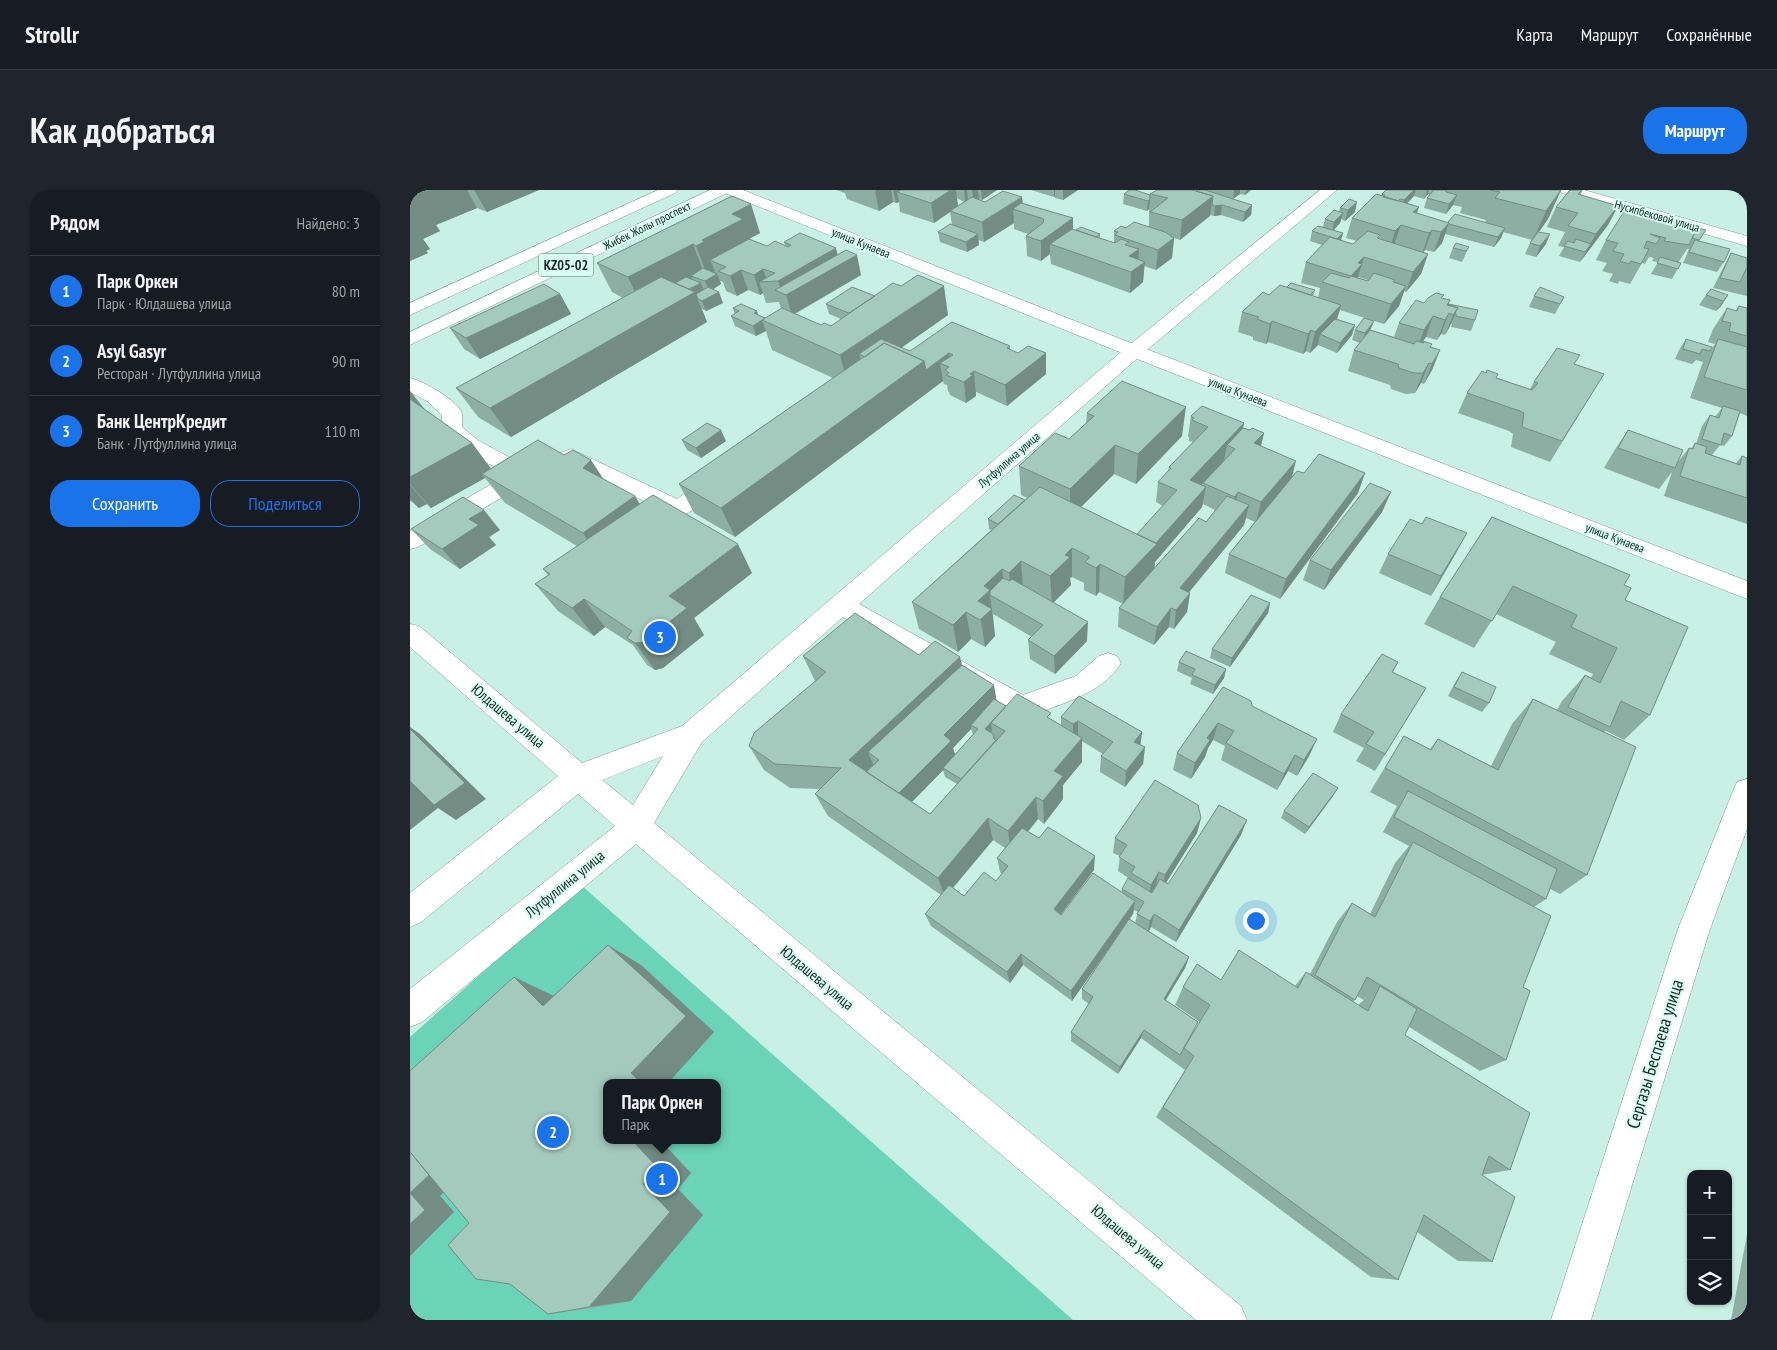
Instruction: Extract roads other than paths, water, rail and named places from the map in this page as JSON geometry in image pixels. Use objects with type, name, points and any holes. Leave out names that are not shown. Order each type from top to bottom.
[{"type":"main road","name":"Жибек Жолы проспект","points":[[410,310],[670,190]]},
{"type":"main road","name":"Жибек Жолы проспект","points":[[410,339],[722,190]]},
{"type":"main road","name":"улица Кунаева","points":[[730,190],[1134,351],[1747,590]]},
{"type":"main road","name":"Лутфуллина улица","points":[[410,1010],[636,826],[692,734],[1134,351],[1329,190]]},
{"type":"main road","name":"Нусипбековой улица","points":[[1567,190],[1747,241]]},
{"type":"main road","points":[[410,384],[434,397],[452,412],[452,429],[472,446],[525,474]]},
{"type":"main road","points":[[410,541],[525,474],[571,456],[668,504],[680,508],[736,470]]},
{"type":"main road","points":[[841,606],[1021,707],[1085,683],[1108,663]]},
{"type":"main road","name":"Юлдашева улица","points":[[410,633],[636,826],[1227,1320]]},
{"type":"main road","name":"Лутфуллина улица","points":[[410,912],[579,776],[692,734]]},
{"type":"main road","name":"Сергазы Беспаева улица","points":[[1571,1320],[1694,929],[1747,791]]},
{"type":"place","name":"Банк ЦентрКредит","points":[[660,637]]},
{"type":"place","name":"Asyl Gasyr","points":[[553,1132]]},
{"type":"place","name":"Парк Оркен","points":[[662,1179]]}]
